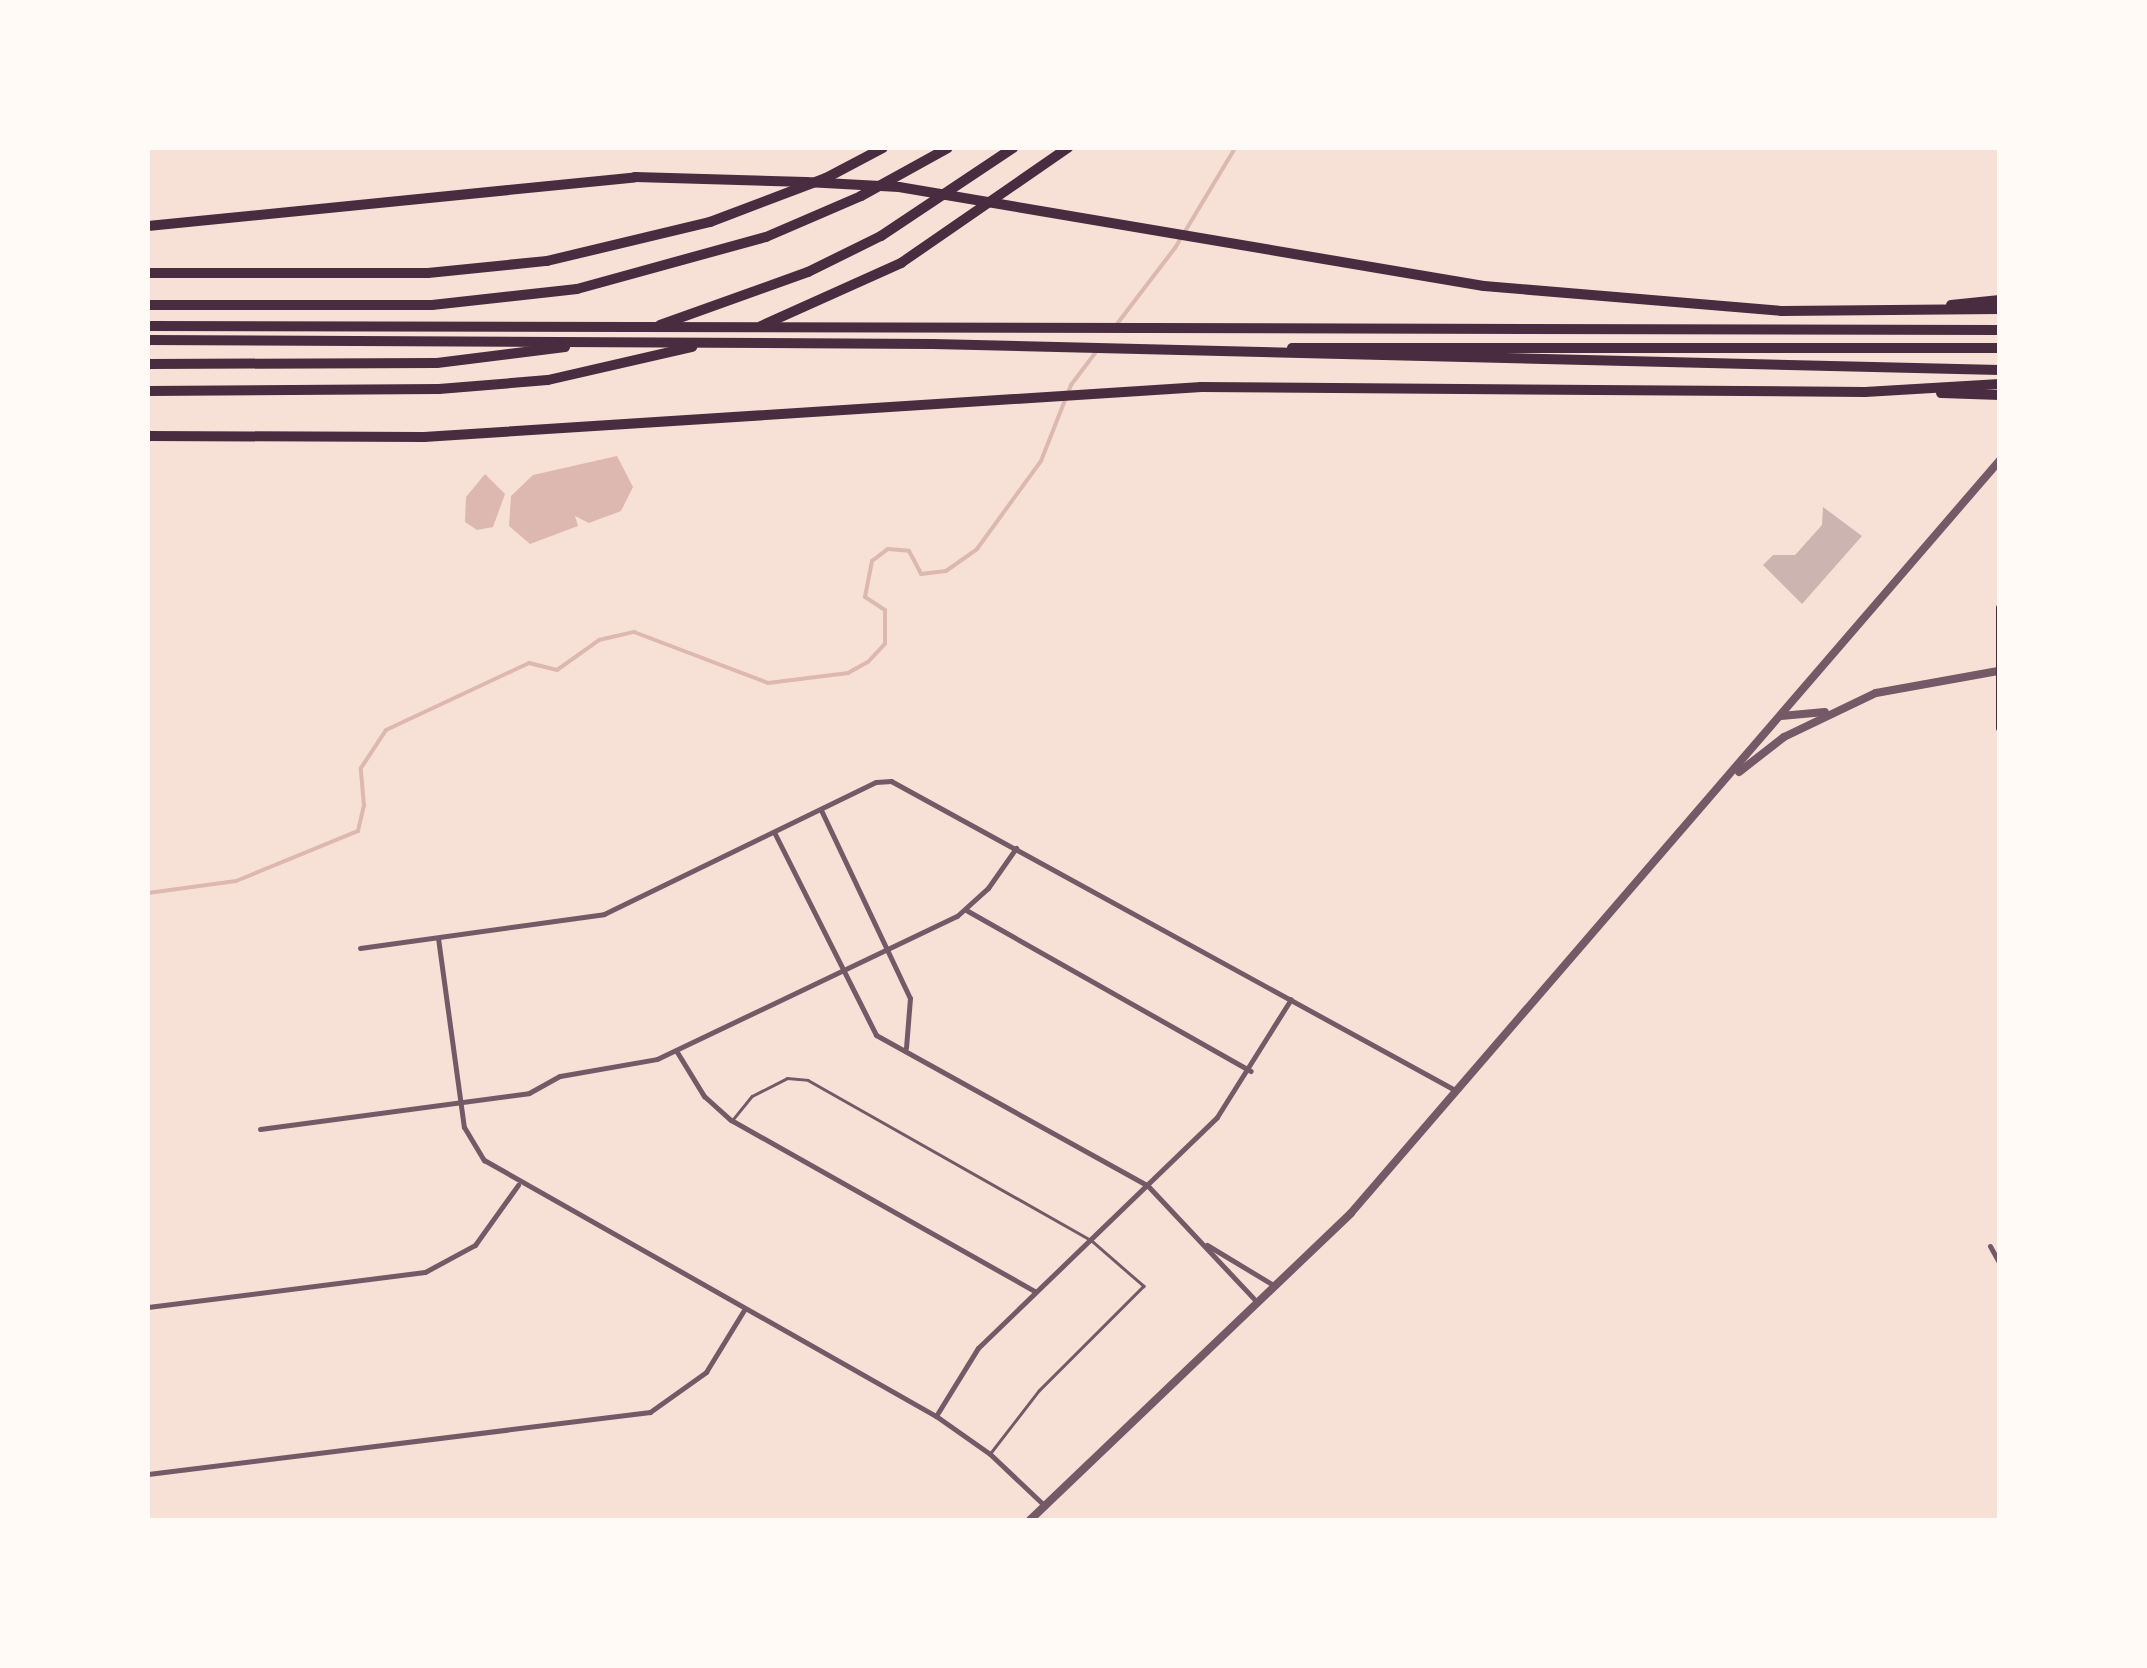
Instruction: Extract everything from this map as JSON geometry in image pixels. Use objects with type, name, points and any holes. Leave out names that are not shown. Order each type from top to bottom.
[{"type":"highway","points":[[148,273],[428,273],[547,261],[710,222],[826,178],[883,148]]},
{"type":"highway","points":[[148,305],[432,306],[588,286],[766,237],[861,196],[948,148]]},
{"type":"highway","points":[[148,364],[437,363],[628,335],[823,265],[943,200],[1013,148]]},
{"type":"highway","points":[[148,390],[439,389],[548,380],[637,363],[734,336],[901,263],[1068,148]]},
{"type":"highway","points":[[148,226],[635,177],[900,187],[1484,286],[1781,311],[2000,310]]},
{"type":"highway","points":[[1929,310],[2000,300]]},
{"type":"highway","points":[[148,326],[2000,330]]},
{"type":"highway","points":[[148,340],[1246,350],[2000,348]]},
{"type":"highway","points":[[1246,350],[1343,358],[2000,370]]},
{"type":"highway","points":[[1865,392],[2000,384]]},
{"type":"highway","points":[[148,436],[424,437],[1122,390],[2000,395]]},
{"type":"main road","points":[[2000,608],[2000,728]]},
{"type":"street","points":[[1030,1520],[1277,1288],[1458,1091],[2000,460]]},
{"type":"street","points":[[1727,781],[1784,737],[1835,710],[1898,686],[1999,671]]},
{"type":"street","points":[[1780,716],[1835,710]]},
{"type":"street","points":[[360,948],[604,914],[876,782],[899,784],[1458,1091]]},
{"type":"street","points":[[821,810],[910,998],[906,1048]]},
{"type":"street","points":[[774,832],[876,1035],[906,1048],[1148,1186],[1259,1304]]},
{"type":"street","points":[[260,1129],[528,1092],[544,1083],[676,1051],[966,910],[1016,848]]},
{"type":"street","points":[[966,910],[1250,1071]]},
{"type":"street","points":[[438,938],[461,1102],[474,1146],[518,1185],[936,1416],[990,1454],[1045,1506]]},
{"type":"street","points":[[936,1416],[971,1354],[1217,1117],[1250,1071],[1290,999]]},
{"type":"street","points":[[676,1051],[704,1096],[731,1120],[1035,1291]]},
{"type":"street","points":[[148,1306],[425,1272],[475,1245],[518,1185]]},
{"type":"street","points":[[1200,1240],[1277,1288]]},
{"type":"street","points":[[1990,1246],[2000,1264]]},
{"type":"street","points":[[148,1474],[650,1412],[706,1372],[744,1310]]},
{"type":"lane","points":[[731,1120],[752,1096],[788,1078],[808,1080],[1091,1240],[1144,1286],[1039,1391],[990,1454]]},
{"type":"shaded area","points":[[617,456],[633,487],[621,511],[589,523],[575,516],[578,526],[530,544],[509,526],[511,496],[533,475]]},
{"type":"shaded area","points":[[485,474],[505,494],[493,527],[477,530],[465,522],[466,497]]},
{"type":"building","points":[[1823,507],[1862,536],[1802,604],[1763,565],[1773,555],[1795,555],[1822,525]]},
{"type":"waterway","points":[[1117,324],[1175,248],[1235,148]]},
{"type":"waterway","points":[[148,893],[236,881],[358,831],[364,806],[361,768],[386,730],[529,663],[557,670],[599,640],[634,632],[768,683],[848,673],[868,662],[885,644],[885,610],[865,597],[872,561],[888,549],[909,551],[921,574],[946,571],[977,549],[1041,461],[1071,385],[1096,352]]}]
